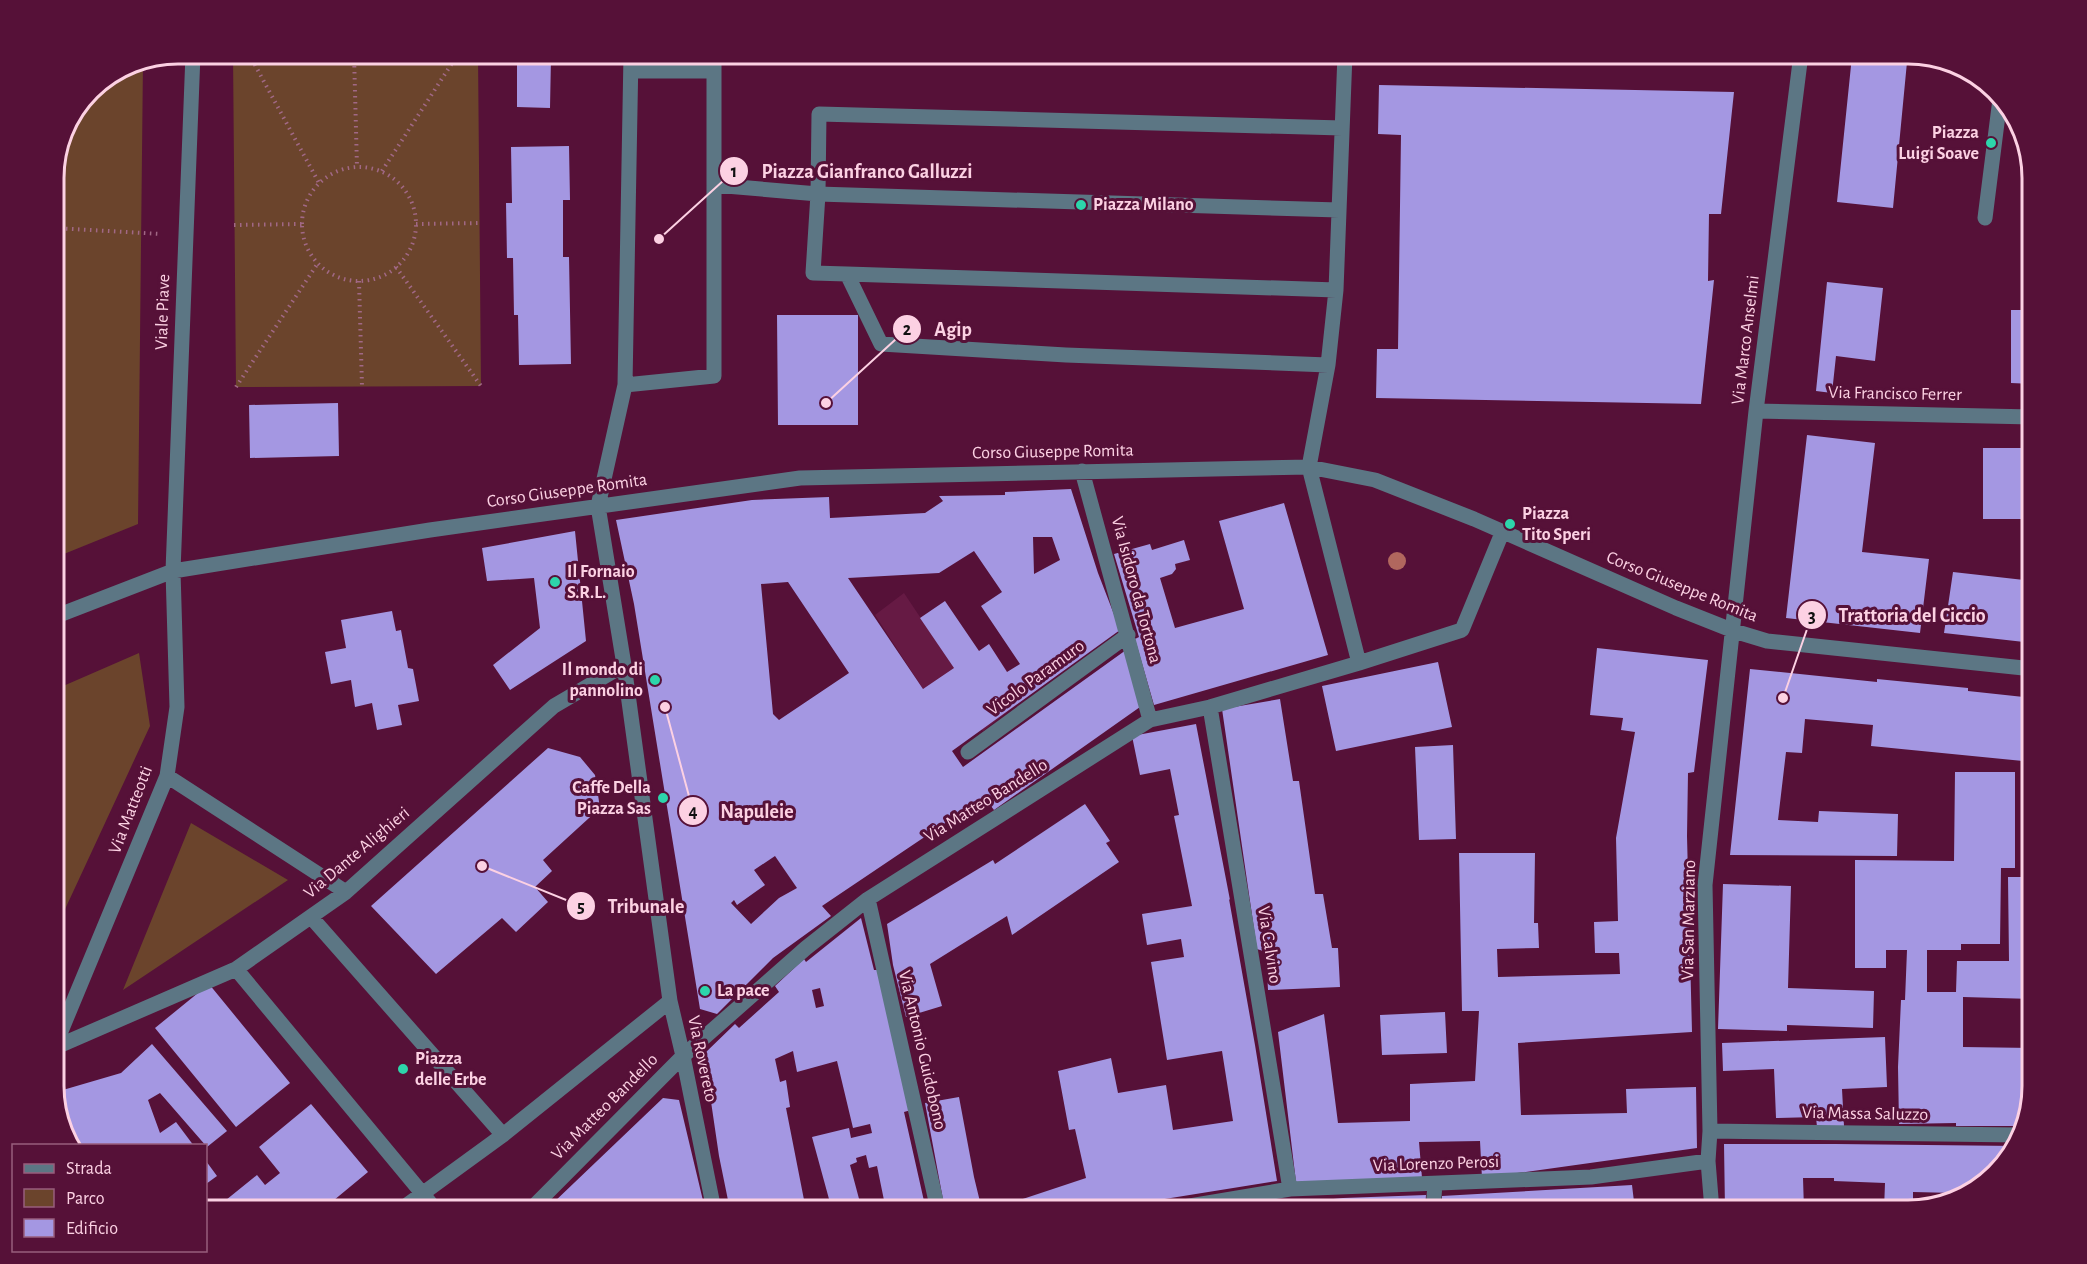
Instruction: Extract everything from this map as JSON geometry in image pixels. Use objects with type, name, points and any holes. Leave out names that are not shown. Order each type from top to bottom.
[{"type":"street","points":[[1345,64],[1336,290],[1328,365],[1309,467],[1359,663]]},
{"type":"street","name":"Via Marco Anselmi","points":[[1734,631],[1756,411],[1800,64]]},
{"type":"street","name":"Viale Piave","points":[[172,571],[193,65]]},
{"type":"street","points":[[598,506],[625,385],[631,65]]},
{"type":"street","points":[[625,385],[714,376],[714,65]]},
{"type":"street","points":[[631,71],[714,71]]},
{"type":"street","points":[[1985,218],[1999,109]]},
{"type":"street","points":[[1336,290],[813,273],[818,194],[819,114],[1342,128]]},
{"type":"street","points":[[714,185],[818,194],[1339,210]]},
{"type":"street","points":[[848,274],[881,344],[1066,355],[1328,365]]},
{"type":"street","name":"Via Francisco Ferrer","points":[[1756,411],[2022,417]]},
{"type":"street","name":"Corso Giuseppe Romita","points":[[65,613],[172,571],[598,506],[800,478],[1309,467],[1375,480],[1734,631],[1767,641],[2022,668]]},
{"type":"street","name":"Via Isidoro da Tortona","points":[[1082,471],[1150,720]]},
{"type":"street","name":"Via Rovereto","points":[[598,506],[624,665],[670,1000],[712,1200]]},
{"type":"street","name":"Via Matteo Bandello","points":[[540,1200],[683,1056],[807,948],[868,899],[1150,720],[1209,707],[1462,630],[1502,533]]},
{"type":"street","name":"Via Matteotti","points":[[65,1024],[167,776],[177,707],[172,571]]},
{"type":"street","name":"Via San Marziano","points":[[1711,1200],[1708,1161],[1710,1131],[1705,885],[1734,631]]},
{"type":"street","name":"Vicolo Paramuro","points":[[968,752],[1128,635]]},
{"type":"street","name":"Via Dante Alighieri","points":[[65,1044],[236,969],[346,892],[554,706],[624,665]]},
{"type":"street","name":"Via Calvino","points":[[1209,707],[1290,1189]]},
{"type":"street","points":[[167,776],[346,892]]},
{"type":"street","name":"Via Antonio Guidobono","points":[[868,899],[936,1200]]},
{"type":"street","points":[[311,917],[503,1135]]},
{"type":"street","points":[[236,969],[428,1200]]},
{"type":"street","points":[[413,1200],[503,1135],[670,1000]]},
{"type":"street","name":"Via Massa Saluzzo","points":[[1710,1131],[2011,1135]]},
{"type":"street","name":"Via Lorenzo Perosi","points":[[1225,1200],[1290,1189],[1591,1178],[1708,1161]]},
{"type":"street","points":[[1434,1200],[1435,1184]]},
{"type":"path","points":[[255,65],[319,183]]},
{"type":"path","points":[[354,65],[357,167]]},
{"type":"path","points":[[382,171],[451,65]]},
{"type":"path","points":[[357,167],[382,171],[396,181],[407,193],[414,208],[416,224],[414,240],[407,255],[396,267],[385,275],[359,281],[344,279],[330,273],[318,263],[307,245],[302,224],[304,209],[319,183],[343,169],[357,167]]},
{"type":"path","points":[[416,224],[480,223]]},
{"type":"path","points":[[234,225],[302,224]]},
{"type":"path","points":[[65,229],[186,235]]},
{"type":"path","points":[[236,387],[318,263]]},
{"type":"path","points":[[396,267],[482,386]]},
{"type":"path","points":[[359,281],[362,386]]},
{"type":"shaded area","points":[[904,593],[954,668],[989,644],[1025,698],[983,731],[942,677],[923,689],[875,615]]},
{"type":"green space","points":[[233,65],[478,65],[481,386],[236,387]]},
{"type":"green space","points":[[143,70],[138,524],[65,554],[65,163],[76,128],[93,103],[121,80]]},
{"type":"green space","points":[[139,653],[150,726],[65,909],[65,685]]},
{"type":"green space","points":[[191,823],[288,880],[123,990]]},
{"type":"building","points":[[1851,64],[1907,64],[1893,208],[1837,202]]},
{"type":"building","points":[[517,65],[551,65],[550,108],[517,107]]},
{"type":"building","points":[[1379,85],[1734,92],[1721,214],[1709,214],[1708,281],[1714,280],[1701,404],[1376,398],[1377,349],[1398,349],[1401,135],[1378,134]]},
{"type":"building","points":[[569,146],[570,200],[563,200],[563,257],[569,257],[571,364],[519,365],[518,315],[514,315],[513,258],[507,258],[506,203],[512,203],[511,147]]},
{"type":"building","points":[[1827,282],[1883,288],[1875,361],[1836,356],[1832,393],[1816,391]]},
{"type":"building","points":[[2011,310],[2022,310],[2022,384],[2011,383]]},
{"type":"building","points":[[777,315],[858,315],[858,425],[778,425]]},
{"type":"building","points":[[338,403],[339,456],[250,458],[249,405]]},
{"type":"building","points":[[1807,435],[1875,443],[1862,552],[1929,559],[1920,633],[1786,618]]},
{"type":"building","points":[[1983,448],[2022,448],[2022,519],[1983,519]]},
{"type":"building","points":[[1071,489],[1098,573],[1120,630],[952,751],[963,767],[1126,650],[1140,707],[994,810],[984,797],[822,906],[831,916],[773,958],[717,1014],[700,1009],[634,604],[616,520],[752,500],[829,497],[830,518],[925,513],[943,501],[939,496],[1005,495],[1005,492]],"holes":[[[1033,537],[1052,537],[1060,560],[1034,574]],[[974,551],[1002,592],[981,606],[1020,664],[1007,672],[989,644],[979,651],[945,601],[920,618],[954,668],[923,689],[848,578],[939,573]],[[788,582],[849,673],[779,720],[773,714],[761,584]],[[775,856],[797,888],[779,898],[751,924],[731,903],[734,900],[737,905],[765,885],[754,870]]]},
{"type":"building","points":[[1284,503],[1328,655],[1154,705],[1135,639],[1139,637],[1114,554],[1150,544],[1152,550],[1184,540],[1190,560],[1175,564],[1176,569],[1172,574],[1160,578],[1175,628],[1244,609],[1219,521]]},
{"type":"building","points":[[575,531],[586,641],[510,690],[493,665],[540,628],[534,578],[487,581],[482,548]]},
{"type":"building","points":[[1953,572],[2022,580],[2022,642],[1944,633]]},
{"type":"building","points":[[392,611],[396,631],[401,630],[408,668],[413,669],[419,701],[398,705],[402,725],[377,730],[372,703],[355,707],[351,680],[331,684],[325,652],[346,648],[341,620]]},
{"type":"building","points":[[1597,648],[1708,660],[1694,772],[1688,773],[1687,836],[1692,1032],[1518,1043],[1521,1115],[1627,1113],[1626,1089],[1696,1087],[1697,1148],[1482,1178],[1480,1141],[1419,1142],[1422,1178],[1296,1182],[1278,1032],[1324,1014],[1338,1123],[1410,1121],[1410,1084],[1475,1081],[1479,1011],[1462,1011],[1459,853],[1535,853],[1534,923],[1538,923],[1539,948],[1497,949],[1498,977],[1620,974],[1619,953],[1595,953],[1594,922],[1618,921],[1616,838],[1635,732],[1621,730],[1623,718],[1590,715]]},
{"type":"building","points":[[1438,662],[1452,727],[1336,751],[1322,686]]},
{"type":"building","points":[[1750,669],[1877,682],[1877,679],[1968,688],[1968,691],[2022,697],[2022,761],[1871,746],[1873,725],[1805,719],[1802,753],[1786,752],[1778,820],[1818,822],[1819,811],[1898,814],[1897,856],[1730,855]]},
{"type":"building","points":[[1280,699],[1293,781],[1299,781],[1315,894],[1323,894],[1332,948],[1338,948],[1340,987],[1268,990],[1266,952],[1257,949],[1222,709]]},
{"type":"building","points":[[1196,724],[1230,900],[1277,1181],[1158,1200],[1020,1200],[1086,1178],[1075,1129],[1069,1130],[1058,1071],[1111,1058],[1118,1093],[1166,1085],[1173,1130],[1233,1121],[1222,1051],[1167,1060],[1151,962],[1184,957],[1181,939],[1147,945],[1142,914],[1192,906],[1174,816],[1179,815],[1170,769],[1140,775],[1132,736]]},
{"type":"building","points":[[1453,745],[1456,839],[1419,840],[1415,747]]},
{"type":"building","points":[[548,748],[580,757],[595,775],[600,808],[543,860],[552,871],[535,887],[548,902],[516,932],[502,918],[436,974],[371,906]]},
{"type":"building","points":[[1955,772],[2015,772],[2015,868],[2001,868],[2000,944],[1961,944],[1961,950],[1927,950],[1927,992],[1956,992],[1957,961],[2009,961],[2008,877],[2022,877],[2022,999],[1963,997],[1963,1047],[2022,1048],[2022,1101],[2015,1126],[1956,1126],[1956,1123],[1899,1124],[1898,1067],[1901,1000],[1905,1000],[1907,950],[1886,950],[1886,968],[1855,968],[1855,860],[1954,861]]},
{"type":"building","points":[[1085,804],[1110,841],[1106,843],[1119,862],[1012,935],[1007,916],[930,964],[942,1006],[906,1017],[893,965],[887,924],[993,860],[995,864]]},
{"type":"building","points":[[1723,884],[1791,886],[1788,988],[1874,991],[1873,1028],[1787,1025],[1787,1031],[1718,1029]]},
{"type":"building","points":[[861,918],[874,970],[878,970],[911,1110],[904,1112],[924,1200],[884,1200],[877,1166],[869,1168],[866,1155],[856,1158],[857,1162],[850,1165],[859,1200],[829,1200],[812,1137],[849,1128],[851,1138],[872,1133],[870,1124],[853,1128],[837,1061],[797,1072],[793,1051],[775,1059],[780,1082],[786,1080],[790,1107],[786,1108],[804,1200],[728,1200],[704,1054],[735,1024],[739,1028],[779,992],[775,986],[804,959],[806,962]],"holes":[[[820,988],[824,1006],[816,1008],[812,990]]]},
{"type":"building","points":[[209,984],[290,1083],[236,1127],[155,1028]]},
{"type":"building","points":[[1445,1012],[1447,1053],[1382,1055],[1380,1015]]},
{"type":"building","points":[[1885,1037],[1887,1087],[1842,1089],[1844,1126],[1817,1127],[1816,1117],[1776,1118],[1774,1069],[1723,1071],[1722,1043]]},
{"type":"building","points":[[152,1044],[227,1131],[207,1147],[207,1144],[204,1144],[160,1093],[148,1100],[160,1133],[176,1122],[192,1144],[81,1144],[68,1115],[65,1089],[121,1073]]},
{"type":"building","points":[[959,1097],[980,1200],[943,1200],[925,1103]]},
{"type":"building","points":[[663,1098],[679,1100],[703,1200],[556,1200]]},
{"type":"building","points":[[311,1104],[368,1172],[334,1200],[226,1200],[257,1175],[265,1185],[280,1173],[259,1147]]},
{"type":"building","points":[[1724,1144],[2005,1146],[1989,1166],[1966,1184],[1947,1193],[1913,1192],[1913,1200],[1884,1200],[1885,1183],[1834,1181],[1834,1178],[1803,1178],[1804,1200],[1725,1200]]},
{"type":"building","points":[[207,1162],[217,1176],[207,1183]]},
{"type":"building","points":[[1632,1185],[1634,1200],[1442,1200],[1442,1196]]},
{"type":"building","points":[[1426,1195],[1426,1200],[1324,1200]]},
{"type":"place","name":"Piazza Luigi Soave","points":[[1991,143]]},
{"type":"place","name":"Piazza Milano","points":[[1081,205]]},
{"type":"place","name":"Piazza Gianfranco Galluzzi","points":[[659,239]]},
{"type":"place","name":"Agip","points":[[826,403]]},
{"type":"place","name":"Piazza Tito Speri","points":[[1510,524]]},
{"type":"place","name":"Il Fornaio S.R.L.","points":[[555,582]]},
{"type":"place","name":"Il mondo di pannolino","points":[[655,680]]},
{"type":"place","name":"Trattoria del Ciccio","points":[[1783,698]]},
{"type":"place","name":"Napuleie","points":[[665,707]]},
{"type":"place","name":"Caffe Della Piazza Sas","points":[[663,798]]},
{"type":"place","name":"Tribunale","points":[[482,866]]},
{"type":"place","name":"La pace","points":[[705,991]]},
{"type":"place","name":"Piazza delle Erbe","points":[[403,1069]]}]
